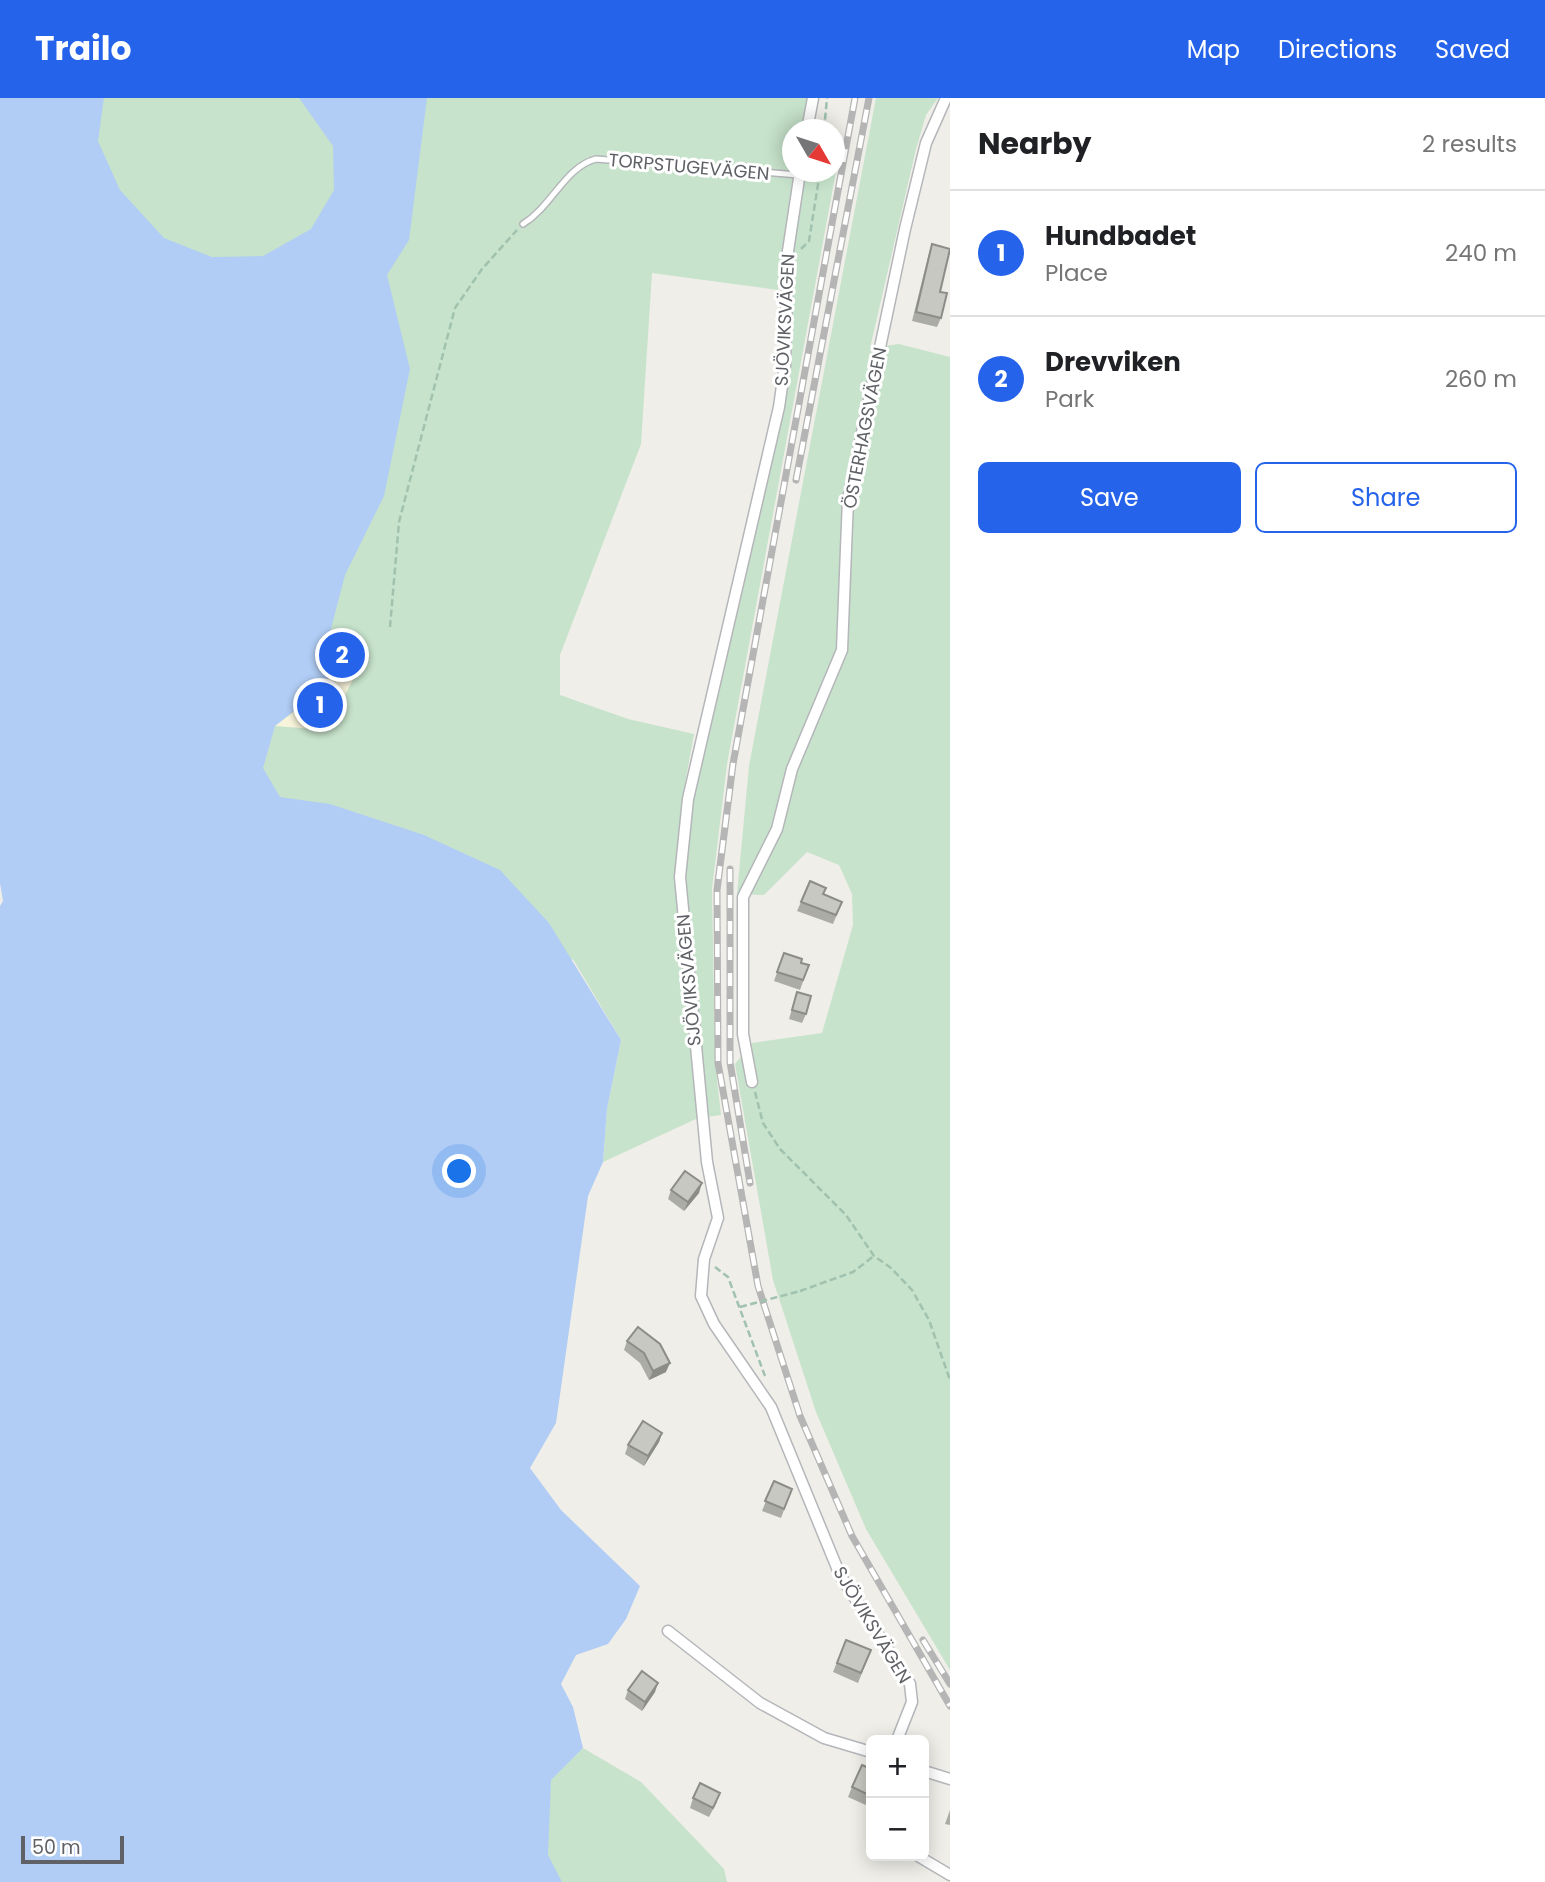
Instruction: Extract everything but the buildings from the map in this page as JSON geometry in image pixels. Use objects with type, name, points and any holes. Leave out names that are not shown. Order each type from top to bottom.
[{"type":"street","points":[[809,119],[813,98]]},
{"type":"street","name":"ÖSTERHAGSVÄGEN","points":[[752,1082],[743,1034],[743,897],[777,829],[792,769],[842,650],[848,499],[926,143],[946,98]]},
{"type":"street","name":"SJÖVIKSVÄGEN","points":[[798,182],[788,251],[785,365],[779,407],[688,799],[680,877],[707,1162],[718,1218],[704,1259],[701,1296],[714,1324],[771,1407],[840,1575],[910,1684],[912,1702],[899,1735]]},
{"type":"street","points":[[668,1631],[760,1703],[824,1738],[866,1751]]},
{"type":"street","points":[[929,1773],[950,1779]]},
{"type":"street","points":[[926,1861],[950,1875]]},
{"type":"lane","name":"TORPSTUGEVÄGEN","points":[[523,224],[538,214],[582,163],[596,159],[782,172]]},
{"type":"path","points":[[825,119],[827,98]]},
{"type":"path","points":[[788,251],[801,250],[809,241],[819,182]]},
{"type":"path","points":[[390,627],[399,522],[455,308],[482,269],[523,224]]},
{"type":"path","points":[[752,1082],[763,1123],[780,1149],[846,1215],[874,1256],[891,1268],[912,1290],[929,1320],[950,1380]]},
{"type":"path","points":[[740,1307],[853,1272],[874,1256]]},
{"type":"path","points":[[704,1259],[728,1277],[740,1307],[744,1327],[763,1365],[766,1386]]},
{"type":"green space","points":[[0,98],[807,98],[804,119],[782,119],[782,182],[794,182],[778,290],[652,273],[641,444],[560,655],[560,695],[628,719],[694,734],[682,800],[675,878],[698,1118],[603,1162],[607,1109],[621,1040],[573,959],[135,1221]]},
{"type":"green space","points":[[876,98],[938,98],[926,115],[916,149],[870,348],[899,344],[950,357],[950,1670],[866,1529],[816,1412],[773,1280],[735,1064],[752,1043],[822,1033],[853,925],[852,894],[839,865],[807,852],[764,895],[737,894],[749,766]]},
{"type":"green space","points":[[803,182],[834,182],[727,764],[712,889],[715,1062],[721,1115],[706,1117],[684,878],[692,800],[783,409],[792,257]]},
{"type":"green space","points":[[583,1748],[641,1782],[724,1869],[727,1882],[135,1882],[573,1757]]},
{"type":"sand","points":[[326,648],[357,672],[327,730],[275,726],[308,702],[323,685],[328,663]]},
{"type":"water","points":[[0,98],[104,98],[98,141],[120,190],[164,238],[212,257],[263,256],[311,229],[334,190],[333,146],[299,98],[427,98],[409,240],[387,275],[410,369],[384,496],[345,575],[326,648],[331,666],[327,685],[275,726],[263,768],[280,797],[330,804],[424,835],[500,870],[549,923],[621,1040],[607,1109],[603,1162],[588,1196],[556,1423],[530,1468],[561,1510],[640,1586],[626,1619],[608,1644],[576,1655],[561,1684],[573,1707],[583,1748],[551,1780],[548,1855],[562,1882],[0,1882],[0,906],[3,901],[0,883]]},
{"type":"railway","points":[[855,98],[733,764],[717,890],[718,1063],[758,1286],[800,1416],[852,1536],[950,1706]]},
{"type":"railway","points":[[796,480],[869,98]]},
{"type":"railway","points":[[730,869],[730,1062],[750,1183]]},
{"type":"railway","points":[[923,1640],[950,1684]]},
{"type":"place","name":"Drevviken","points":[[342,655]]},
{"type":"place","name":"Hundbadet","points":[[320,705]]}]
